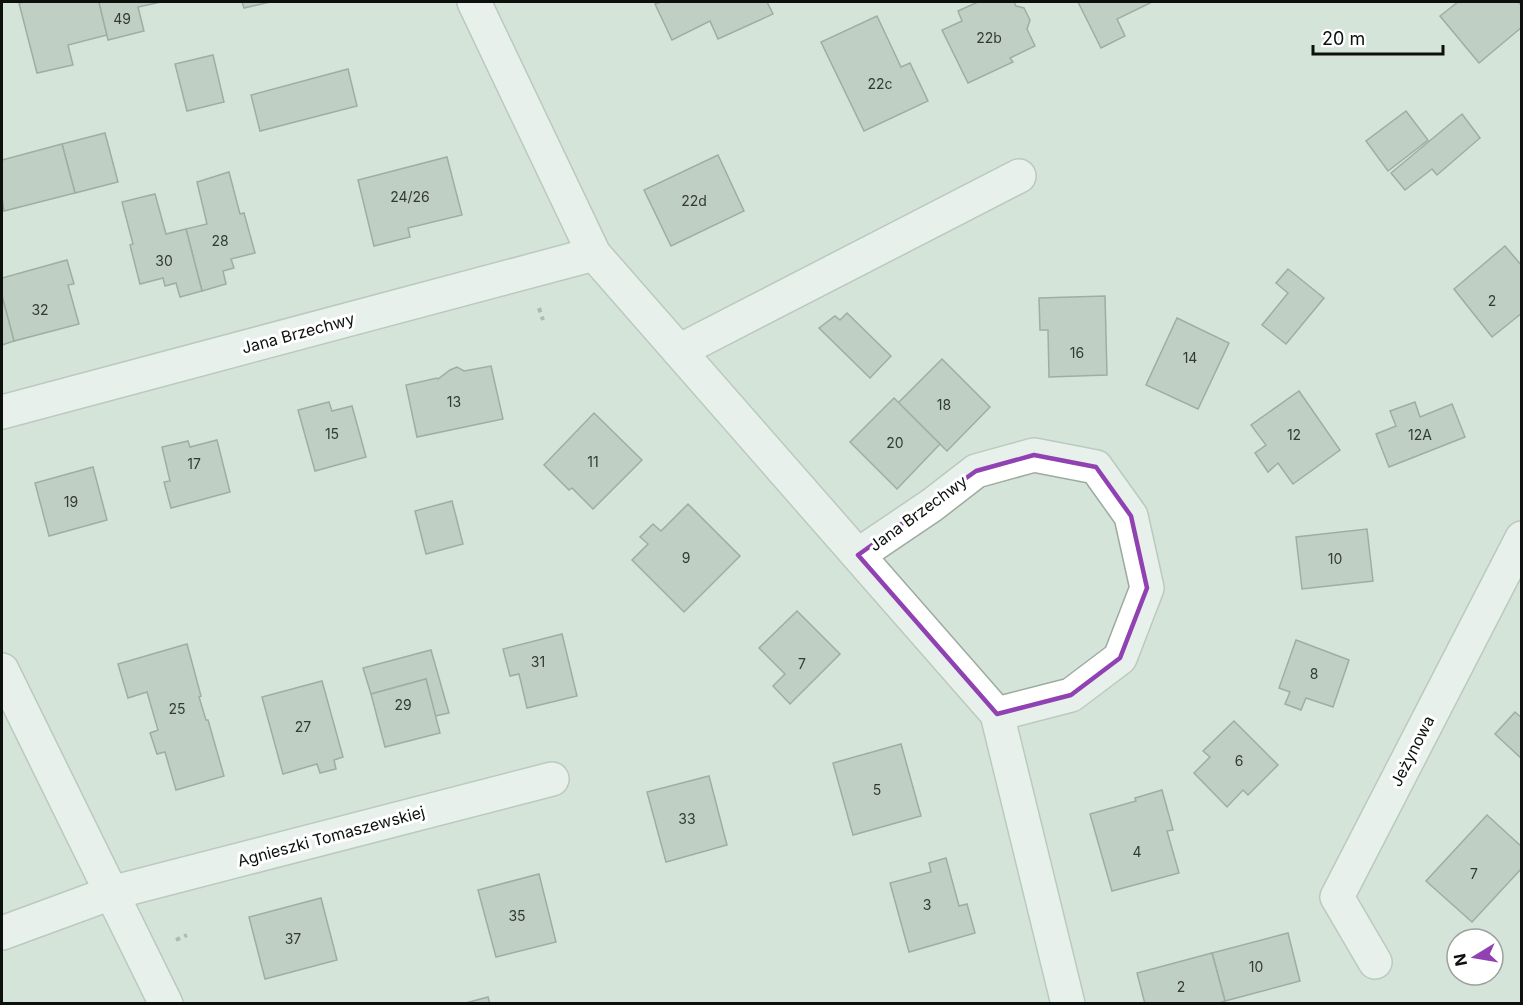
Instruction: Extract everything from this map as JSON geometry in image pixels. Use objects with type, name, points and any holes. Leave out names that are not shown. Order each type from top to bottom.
[{"type":"street","name":"Jana Brzechwy","points":[[474,2],[594,254],[997,714],[1068,1004]]},
{"type":"street","points":[[679,351],[1019,176]]},
{"type":"street","name":"Jana Brzechwy","points":[[2,412],[594,254]]},
{"type":"street","name":"Jana Brzechwy","points":[[858,555],[932,505],[976,471],[1034,455],[1096,467],[1131,516],[1147,588],[1120,658],[1071,695],[997,714]]},
{"type":"street","name":"Jeżynowa","points":[[1375,962],[1337,897],[1521,538]]},
{"type":"street","points":[[2,670],[166,1004]]},
{"type":"street","name":"Agnieszki Tomaszewskiej","points":[[2,933],[111,893],[552,779]]},
{"type":"highlighted area","points":[[1034,455],[1096,467],[1131,516],[1147,588],[1120,658],[1071,695],[997,714],[858,555],[976,471]]},
{"type":"building","points":[[99,2],[107,35],[68,45],[73,65],[37,73],[19,3]]},
{"type":"building","points":[[99,2],[161,2],[138,7],[144,31],[108,40]]},
{"type":"building","points":[[242,2],[270,2],[244,8]]},
{"type":"building","points":[[661,2],[767,2],[773,14],[718,39],[710,21],[672,40],[655,4]]},
{"type":"building","points":[[978,2],[1014,2],[1016,6],[1024,8],[1030,20],[1027,29],[1035,46],[1010,58],[1013,62],[968,83],[942,30],[962,21],[958,11]]},
{"type":"building","points":[[1078,2],[1152,2],[1117,19],[1125,36],[1101,48]]},
{"type":"building","points":[[1458,2],[1518,2],[1522,6],[1522,27],[1479,63],[1440,16]]},
{"type":"building","points":[[877,16],[901,67],[910,63],[928,101],[864,131],[821,42]]},
{"type":"building","points":[[213,55],[224,102],[187,111],[175,64]]},
{"type":"building","points":[[348,69],[357,106],[260,131],[251,95]]},
{"type":"building","points":[[1406,111],[1428,140],[1388,171],[1366,141]]},
{"type":"building","points":[[1462,114],[1480,138],[1437,175],[1432,169],[1405,190],[1391,173]]},
{"type":"building","points":[[105,133],[118,182],[75,193],[62,144]]},
{"type":"building","points":[[62,144],[75,193],[4,211],[2,160]]},
{"type":"building","points":[[718,155],[744,211],[671,246],[644,190]]},
{"type":"building","points":[[447,157],[462,215],[408,228],[410,237],[374,246],[358,180]]},
{"type":"building","points":[[229,172],[240,214],[244,213],[255,253],[231,259],[234,268],[223,271],[226,284],[202,291],[186,229],[207,224],[197,182]]},
{"type":"building","points":[[155,194],[166,234],[186,229],[202,291],[180,297],[176,283],[165,286],[163,278],[140,284],[122,202]]},
{"type":"building","points":[[1505,246],[1522,266],[1522,313],[1492,337],[1454,289]]},
{"type":"building","points":[[67,260],[74,284],[68,285],[79,324],[14,341],[2,296],[2,278]]},
{"type":"building","points":[[1288,269],[1324,298],[1286,344],[1262,325],[1288,293],[1276,283]]},
{"type":"building","points":[[2,296],[14,341],[2,345]]},
{"type":"building","points":[[1105,296],[1107,375],[1049,377],[1048,330],[1040,330],[1039,298]]},
{"type":"building","points":[[847,313],[891,356],[870,378],[819,328],[835,316],[840,320]]},
{"type":"building","points":[[1177,318],[1229,343],[1198,409],[1146,385]]},
{"type":"building","points":[[942,359],[990,407],[947,451],[898,403]]},
{"type":"building","points":[[491,366],[503,419],[417,437],[406,385],[438,379],[457,367],[464,371]]},
{"type":"building","points":[[1299,391],[1340,450],[1293,484],[1278,463],[1268,472],[1255,453],[1266,445],[1251,425]]},
{"type":"building","points":[[894,398],[940,444],[897,489],[850,442]]},
{"type":"building","points":[[329,402],[332,411],[352,406],[366,457],[315,471],[298,410]]},
{"type":"building","points":[[1415,402],[1420,417],[1452,404],[1465,437],[1389,467],[1376,434],[1396,426],[1390,411]]},
{"type":"building","points":[[594,413],[642,460],[593,509],[572,488],[569,490],[544,465]]},
{"type":"building","points":[[217,440],[230,492],[171,508],[164,482],[170,481],[162,447],[188,441],[190,447]]},
{"type":"building","points":[[93,467],[107,520],[49,536],[35,483]]},
{"type":"building","points":[[452,501],[463,544],[426,554],[415,511]]},
{"type":"building","points":[[688,504],[740,556],[684,612],[632,560],[648,544],[640,537],[653,524],[661,531]]},
{"type":"building","points":[[1367,529],[1373,581],[1302,589],[1296,537]]},
{"type":"building","points":[[797,611],[840,654],[790,704],[773,686],[785,674],[759,648]]},
{"type":"building","points":[[562,634],[577,696],[527,708],[519,674],[510,676],[503,649]]},
{"type":"building","points":[[1296,640],[1349,660],[1333,707],[1306,698],[1301,710],[1285,704],[1290,692],[1279,688]]},
{"type":"building","points":[[187,644],[201,696],[199,697],[224,776],[176,790],[165,752],[157,754],[150,733],[158,730],[147,692],[128,698],[118,664]]},
{"type":"building","points":[[431,650],[449,713],[435,716],[426,679],[371,694],[363,668]]},
{"type":"building","points":[[426,679],[440,733],[385,747],[371,694]]},
{"type":"building","points":[[322,681],[343,757],[334,760],[336,769],[320,773],[317,764],[283,774],[262,697]]},
{"type":"building","points":[[1515,712],[1522,718],[1522,759],[1495,734]]},
{"type":"building","points":[[1234,721],[1278,765],[1248,795],[1243,790],[1227,807],[1194,773],[1210,757],[1203,751]]},
{"type":"building","points":[[901,744],[921,816],[853,835],[833,763]]},
{"type":"building","points":[[709,776],[727,845],[666,862],[647,792]]},
{"type":"building","points":[[1162,790],[1173,830],[1167,831],[1179,873],[1112,891],[1090,814],[1136,801],[1135,798]]},
{"type":"building","points":[[1487,815],[1522,847],[1522,868],[1472,922],[1426,881]]},
{"type":"building","points":[[946,858],[959,906],[967,904],[975,933],[909,952],[890,883],[931,872],[929,863]]},
{"type":"building","points":[[539,874],[556,942],[496,957],[478,890]]},
{"type":"building","points":[[321,898],[337,960],[265,979],[249,917]]},
{"type":"building","points":[[1288,933],[1300,981],[1225,1001],[1212,953]]},
{"type":"building","points":[[1212,953],[1225,1001],[1216,1004],[1145,1004],[1137,973]]},
{"type":"building","points":[[488,997],[490,1004],[462,1004]]}]
